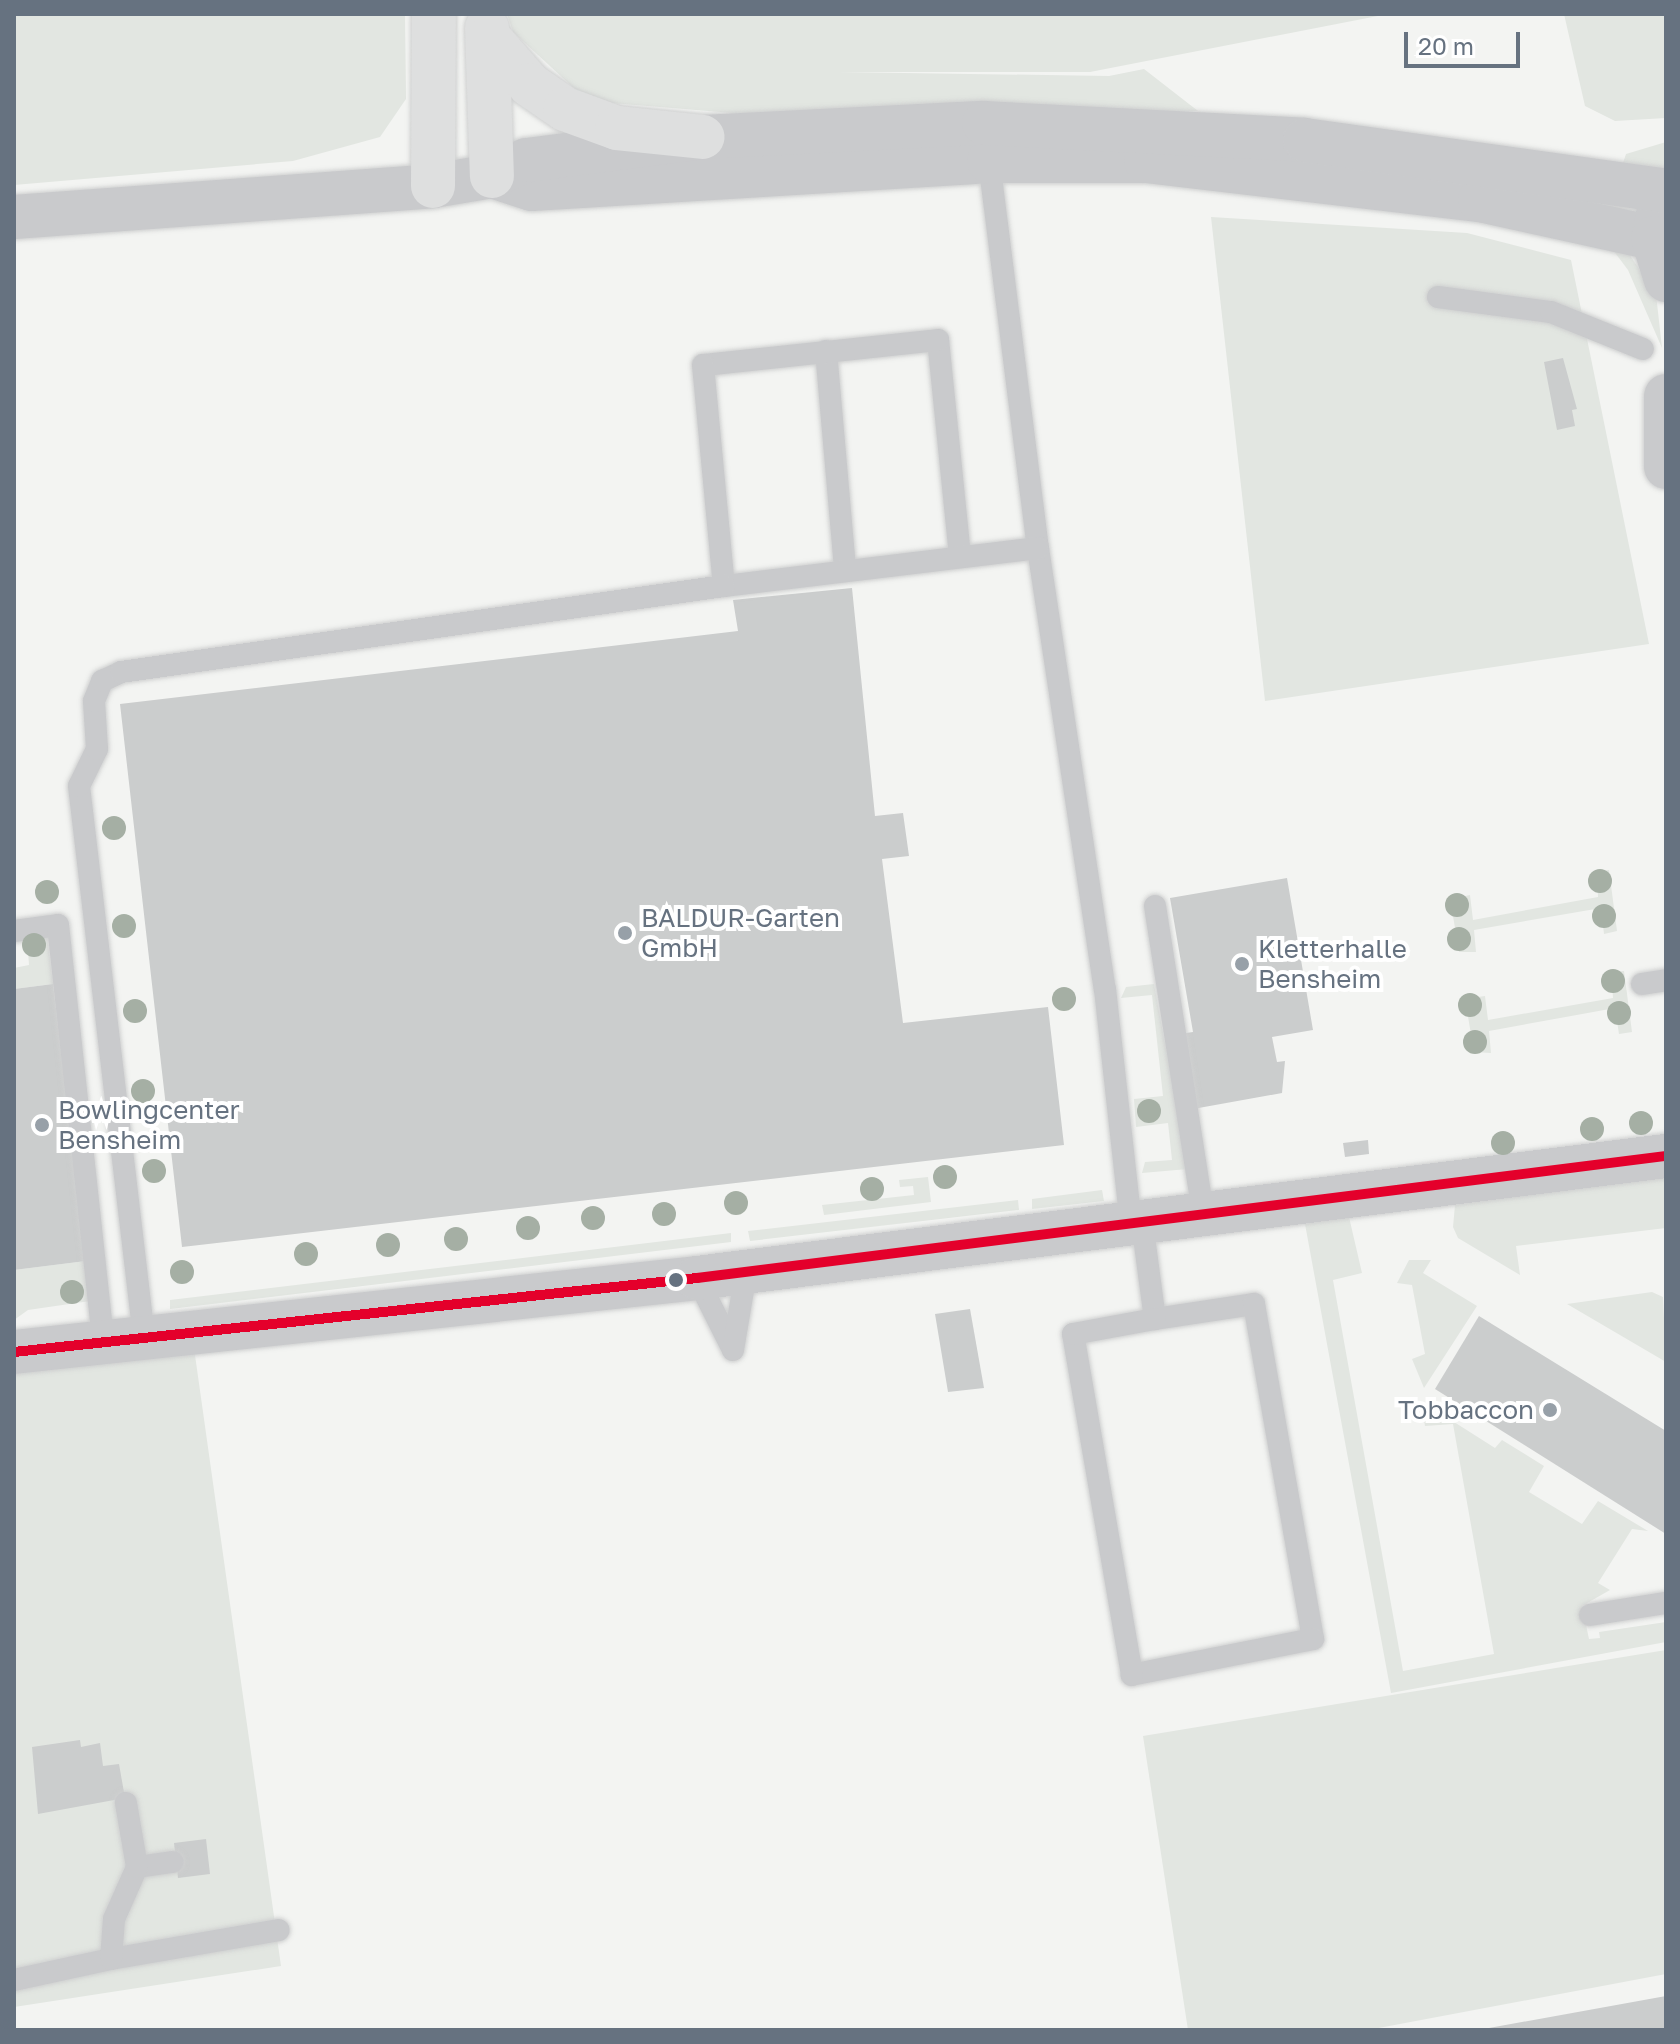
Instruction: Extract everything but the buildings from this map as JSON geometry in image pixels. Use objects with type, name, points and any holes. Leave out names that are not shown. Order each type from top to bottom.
[{"type":"highway","points":[[433,186],[434,14]]},
{"type":"highway","points":[[486,26],[530,85],[565,109],[617,128],[703,137]]},
{"type":"highway","points":[[486,26],[492,176]]},
{"type":"street","points":[[14,217],[433,186],[492,176],[527,160],[703,137],[984,123],[1163,128],[1305,140],[1666,192],[1653,238],[1666,280]]},
{"type":"street","points":[[492,176],[532,189],[639,187],[989,161],[1146,161],[1307,176],[1495,202],[1653,238]]},
{"type":"street","points":[[1666,396],[1666,467]]},
{"type":"street","points":[[14,1352],[697,1278],[1666,1156]]},
{"type":"lane","points":[[989,161],[1038,548],[1137,1222],[1155,1319]]},
{"type":"lane","points":[[1438,297],[1551,312],[1643,349]]},
{"type":"lane","points":[[724,586],[703,365],[938,340],[960,556]]},
{"type":"lane","points":[[826,351],[845,569]]},
{"type":"lane","points":[[124,1339],[79,786],[97,749],[94,701],[102,681],[121,672],[724,586],[1038,548]]},
{"type":"lane","points":[[1155,906],[1203,1213]]},
{"type":"lane","points":[[14,931],[58,925],[124,1339]]},
{"type":"lane","points":[[1642,984],[1666,980]]},
{"type":"lane","points":[[697,1278],[733,1350],[746,1272]]},
{"type":"lane","points":[[1254,1304],[1313,1639],[1132,1675],[1073,1334],[1155,1319],[1254,1304]]},
{"type":"lane","points":[[1590,1615],[1666,1603]]},
{"type":"lane","points":[[111,1959],[114,1919],[137,1867],[126,1803]]},
{"type":"lane","points":[[137,1867],[173,1862]]},
{"type":"lane","points":[[14,1980],[111,1959],[279,1930]]},
{"type":"shaded area","points":[[14,14],[405,14],[406,99],[380,137],[293,161],[14,185]]},
{"type":"shaded area","points":[[507,14],[1388,14],[1090,72],[839,72],[1109,76],[1144,69],[1198,111],[745,114],[611,103],[576,90],[513,32]]},
{"type":"shaded area","points":[[1564,14],[1666,14],[1666,118],[1615,121],[1585,106]]},
{"type":"shaded area","points":[[1666,142],[1664,169],[1619,175],[1626,154]]},
{"type":"shaded area","points":[[1211,217],[1467,233],[1571,260],[1649,644],[1265,701]]},
{"type":"shaded area","points":[[1607,242],[1621,242],[1656,294],[1662,348],[1628,270]]},
{"type":"shaded area","points":[[1609,870],[1617,931],[1604,934],[1601,908],[1474,930],[1476,952],[1459,952],[1451,904],[1456,898],[1470,895],[1473,920],[1598,897],[1597,872]]},
{"type":"shaded area","points":[[47,936],[53,984],[14,989],[14,968],[29,965],[27,938]]},
{"type":"shaded area","points":[[1624,971],[1632,1032],[1619,1034],[1615,1008],[1489,1031],[1491,1053],[1474,1052],[1466,1005],[1471,998],[1485,996],[1488,1020],[1613,998],[1611,972]]},
{"type":"shaded area","points":[[1154,984],[1188,1169],[1142,1173],[1145,1162],[1172,1160],[1168,1123],[1136,1127],[1134,1099],[1163,1096],[1152,995],[1121,998],[1126,987]]},
{"type":"shaded area","points":[[1666,1176],[1666,1228],[1516,1246],[1520,1275],[1458,1238],[1453,1227],[1455,1205]]},
{"type":"shaded area","points":[[928,1177],[931,1202],[824,1215],[822,1205],[914,1195],[913,1186],[900,1187],[899,1180]]},
{"type":"shaded area","points":[[1102,1190],[1104,1201],[1032,1209],[1032,1199]]},
{"type":"shaded area","points":[[1018,1200],[1019,1210],[750,1241],[748,1231]]},
{"type":"shaded area","points":[[1349,1217],[1362,1273],[1333,1280],[1403,1671],[1494,1654],[1453,1424],[1425,1426],[1421,1401],[1495,1448],[1502,1440],[1544,1466],[1529,1492],[1582,1524],[1598,1501],[1648,1531],[1632,1529],[1598,1583],[1610,1590],[1582,1606],[1589,1639],[1600,1638],[1599,1632],[1666,1622],[1666,1642],[1391,1693],[1305,1224]]},
{"type":"shaded area","points":[[731,1233],[731,1242],[170,1309],[170,1300]]},
{"type":"shaded area","points":[[1409,1260],[1431,1260],[1423,1273],[1477,1306],[1424,1388],[1412,1359],[1425,1354],[1412,1285],[1397,1283]]},
{"type":"shaded area","points":[[86,1261],[90,1301],[28,1310],[14,1320],[14,1270]]},
{"type":"shaded area","points":[[1652,1292],[1663,1297],[1666,1362],[1567,1304]]},
{"type":"shaded area","points":[[194,1348],[281,1966],[14,2007],[14,1373]]},
{"type":"shaded area","points":[[1666,1650],[1666,1974],[1368,2030],[1188,2030],[1143,1736]]},
{"type":"transit line","points":[[14,1352],[697,1278],[1666,1156]]},
{"type":"place","name":"BALDUR-Garten GmbH","points":[[625,933]]},
{"type":"place","name":"Kletterhalle Bensheim","points":[[1242,964]]},
{"type":"place","name":"Bowlingcenter Bensheim","points":[[42,1125]]},
{"type":"place","name":"Tobbaccon","points":[[1550,1410]]}]
